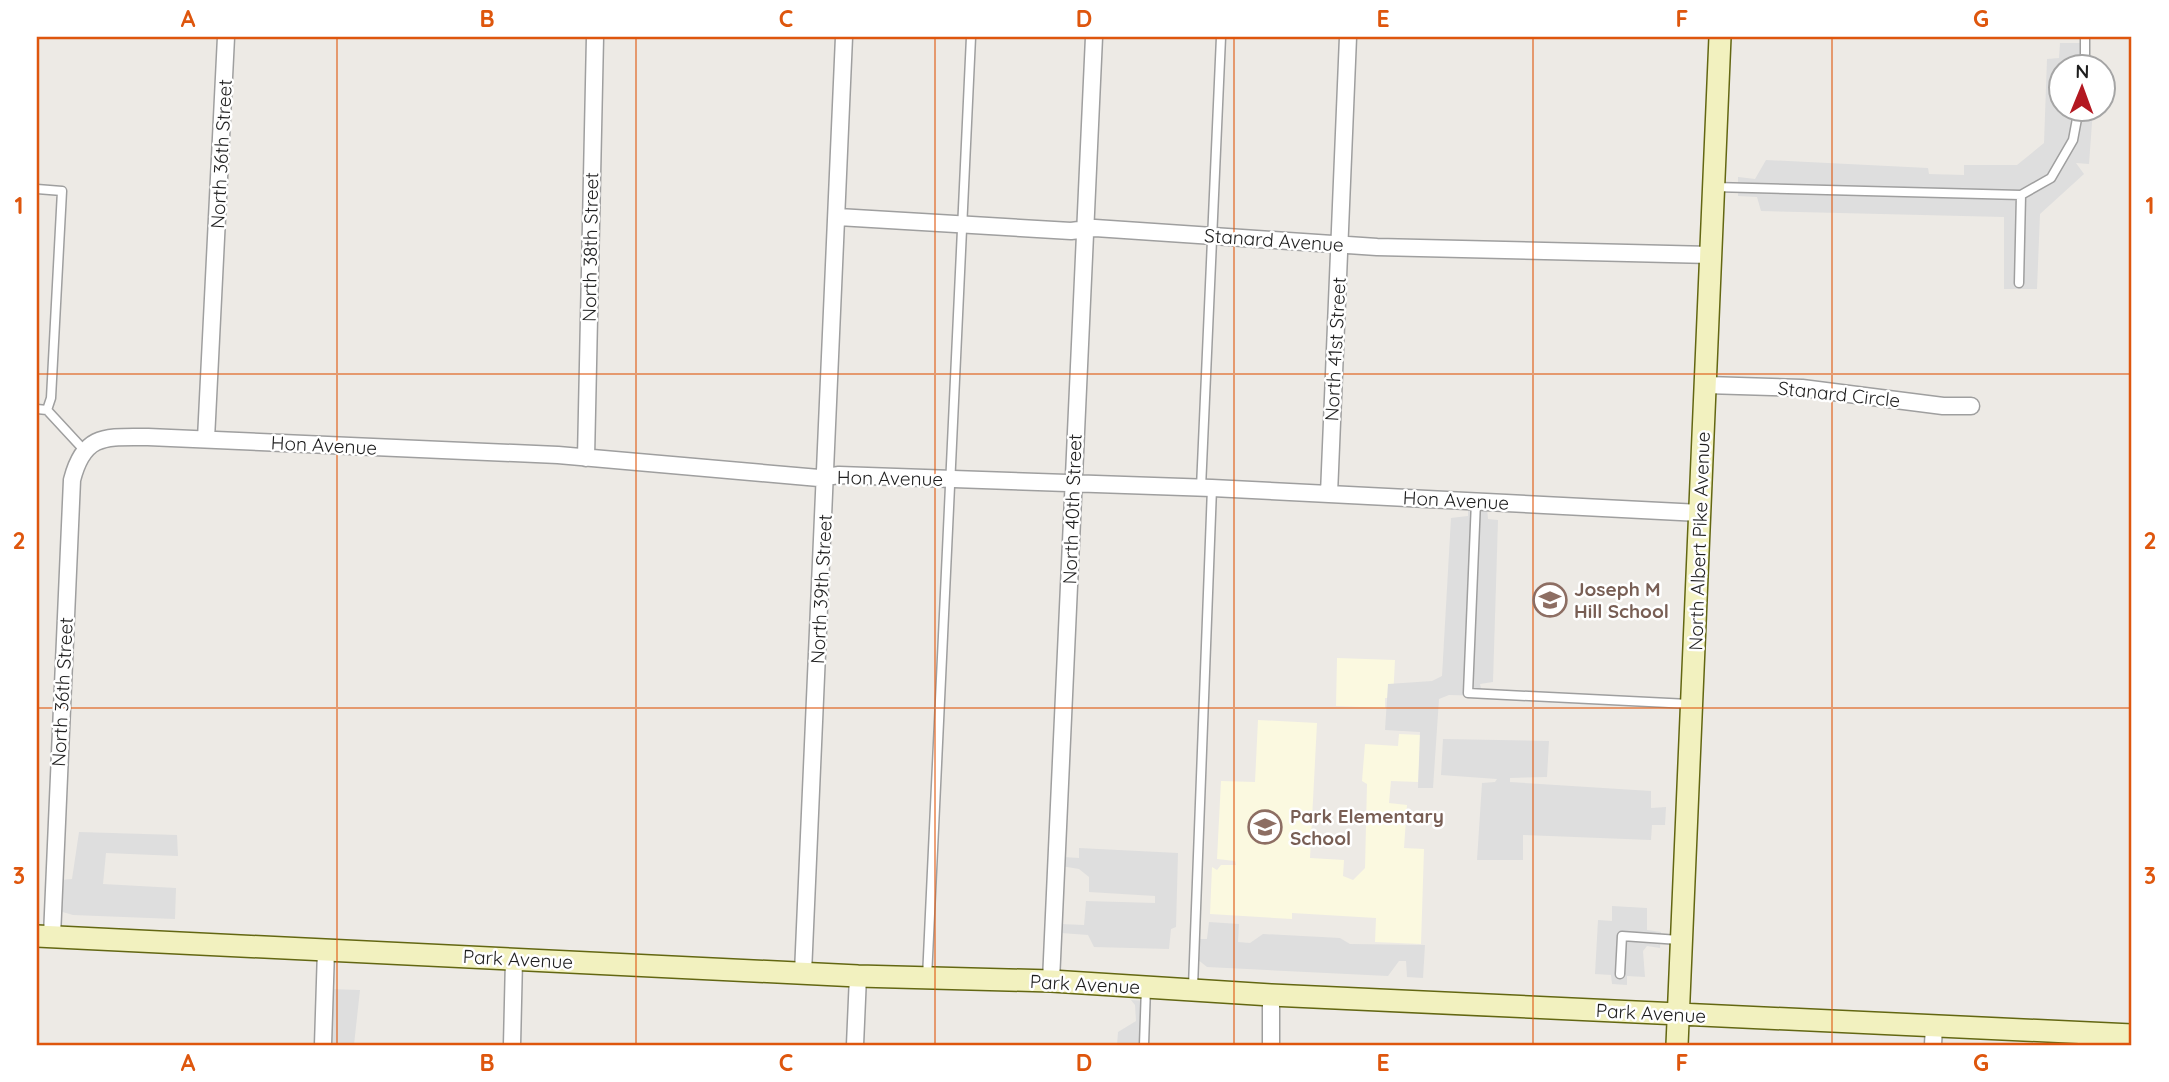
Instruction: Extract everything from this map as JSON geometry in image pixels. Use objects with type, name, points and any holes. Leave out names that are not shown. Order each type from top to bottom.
[{"type":"street","name":"North 36th Street","points":[[206,439],[226,37]]},
{"type":"street","name":"North 38th Street","points":[[586,458],[595,37]]},
{"type":"street","name":"North 39th Street","points":[[803,973],[844,37]]},
{"type":"street","name":"North 40th Street","points":[[1051,981],[1094,37]]},
{"type":"street","name":"North 41st Street","points":[[1329,494],[1348,37]]},
{"type":"street","name":"North Albert Pike Avenue","points":[[1677,1045],[1720,37]]},
{"type":"street","name":"Stanard Avenue","points":[[838,217],[1340,244],[1711,255]]},
{"type":"street","name":"Stanard Circle","points":[[1706,385],[1802,388],[1943,406],[1971,406]]},
{"type":"street","name":"Hon Avenue","points":[[84,450],[91,443],[112,437],[206,439],[586,458],[826,477],[1074,482],[1700,513]]},
{"type":"street","name":"North 36th Street","points":[[44,936],[72,480],[77,460],[84,450]]},
{"type":"street","name":"Park Avenue","points":[[44,936],[858,976],[1051,981],[1271,995],[1678,1014],[1933,1035],[2132,1035]]},
{"type":"street","points":[[323,1045],[326,950]]},
{"type":"street","points":[[512,1045],[514,959]]},
{"type":"street","points":[[855,1045],[858,976]]},
{"type":"street","points":[[1271,995],[1272,1045]]},
{"type":"lane","points":[[927,978],[960,223],[971,37]]},
{"type":"lane","points":[[1193,990],[1210,235],[1221,37]]},
{"type":"lane","points":[[1714,187],[2021,195],[2051,177],[2073,140],[2076,122]]},
{"type":"lane","points":[[37,190],[62,191],[51,398],[47,410]]},
{"type":"lane","points":[[2019,283],[2021,195]]},
{"type":"lane","points":[[37,409],[47,410],[84,450]]},
{"type":"lane","points":[[1476,500],[1468,692],[1692,704]]},
{"type":"lane","points":[[1620,974],[1622,936],[1682,940]]},
{"type":"lane","points":[[1144,1045],[1146,987]]},
{"type":"shaded area","points":[[2060,43],[2082,43],[2080,52],[2059,52]]},
{"type":"shaded area","points":[[2046,87],[2046,122],[2092,122],[2089,164],[2076,163],[2084,174],[2040,214],[2037,289],[2004,289],[2004,217],[1761,211],[1757,197],[1738,196],[1738,177],[1755,179],[1766,160],[1928,168],[1929,174],[1964,175],[1964,165],[2017,165],[2044,143]]},
{"type":"shaded area","points":[[1462,505],[1487,508],[1488,519],[1498,520],[1493,682],[1480,684],[1483,696],[1449,695],[1439,699],[1433,788],[1418,788],[1420,732],[1385,730],[1388,684],[1432,681],[1442,676],[1451,518],[1468,516],[1468,510]]},
{"type":"shaded area","points":[[1337,658],[1395,660],[1393,698],[1385,698],[1385,708],[1336,706]]},
{"type":"shaded area","name":"Park Elementary School","points":[[1258,720],[1317,723],[1310,858],[1344,860],[1343,876],[1353,880],[1365,868],[1367,784],[1362,781],[1365,744],[1398,746],[1399,734],[1421,735],[1418,782],[1391,781],[1389,803],[1407,805],[1404,848],[1424,849],[1421,944],[1375,942],[1376,918],[1292,913],[1292,919],[1210,914],[1212,867],[1217,870],[1221,865],[1236,865],[1235,861],[1217,859],[1221,781],[1255,782]]},
{"type":"shaded area","points":[[1443,739],[1549,741],[1547,777],[1510,778],[1510,782],[1651,791],[1651,808],[1666,807],[1665,825],[1652,825],[1651,840],[1523,835],[1523,860],[1477,860],[1482,783],[1495,782],[1497,779],[1441,775]]},
{"type":"shaded area","points":[[79,832],[177,835],[178,856],[106,853],[103,884],[176,888],[175,919],[73,915],[59,911],[60,880],[72,879]]},
{"type":"shaded area","points":[[1079,848],[1178,853],[1176,927],[1171,929],[1169,949],[1094,947],[1088,935],[1061,933],[1060,924],[1084,925],[1086,901],[1155,903],[1155,896],[1089,892],[1089,877],[1079,869],[1061,866],[1062,857],[1079,858]]},
{"type":"shaded area","points":[[1612,906],[1647,908],[1647,930],[1661,932],[1660,948],[1647,946],[1643,951],[1645,977],[1627,976],[1627,985],[1612,984],[1611,975],[1595,974],[1598,920],[1612,921]]},
{"type":"shaded area","points":[[1209,922],[1239,924],[1238,942],[1250,943],[1263,934],[1340,938],[1350,944],[1425,945],[1423,978],[1407,977],[1406,961],[1399,961],[1388,976],[1207,967],[1197,959],[1198,939],[1207,939]]},
{"type":"shaded area","points":[[329,989],[360,990],[354,1045],[328,1045]]},
{"type":"shaded area","points":[[1131,1000],[1151,1001],[1147,1045],[1117,1045],[1118,1032],[1136,1021],[1135,1005]]},
{"type":"place","name":"Joseph M Hill School","points":[[1550,600]]},
{"type":"place","name":"Park Elementary School","points":[[1265,827]]}]
